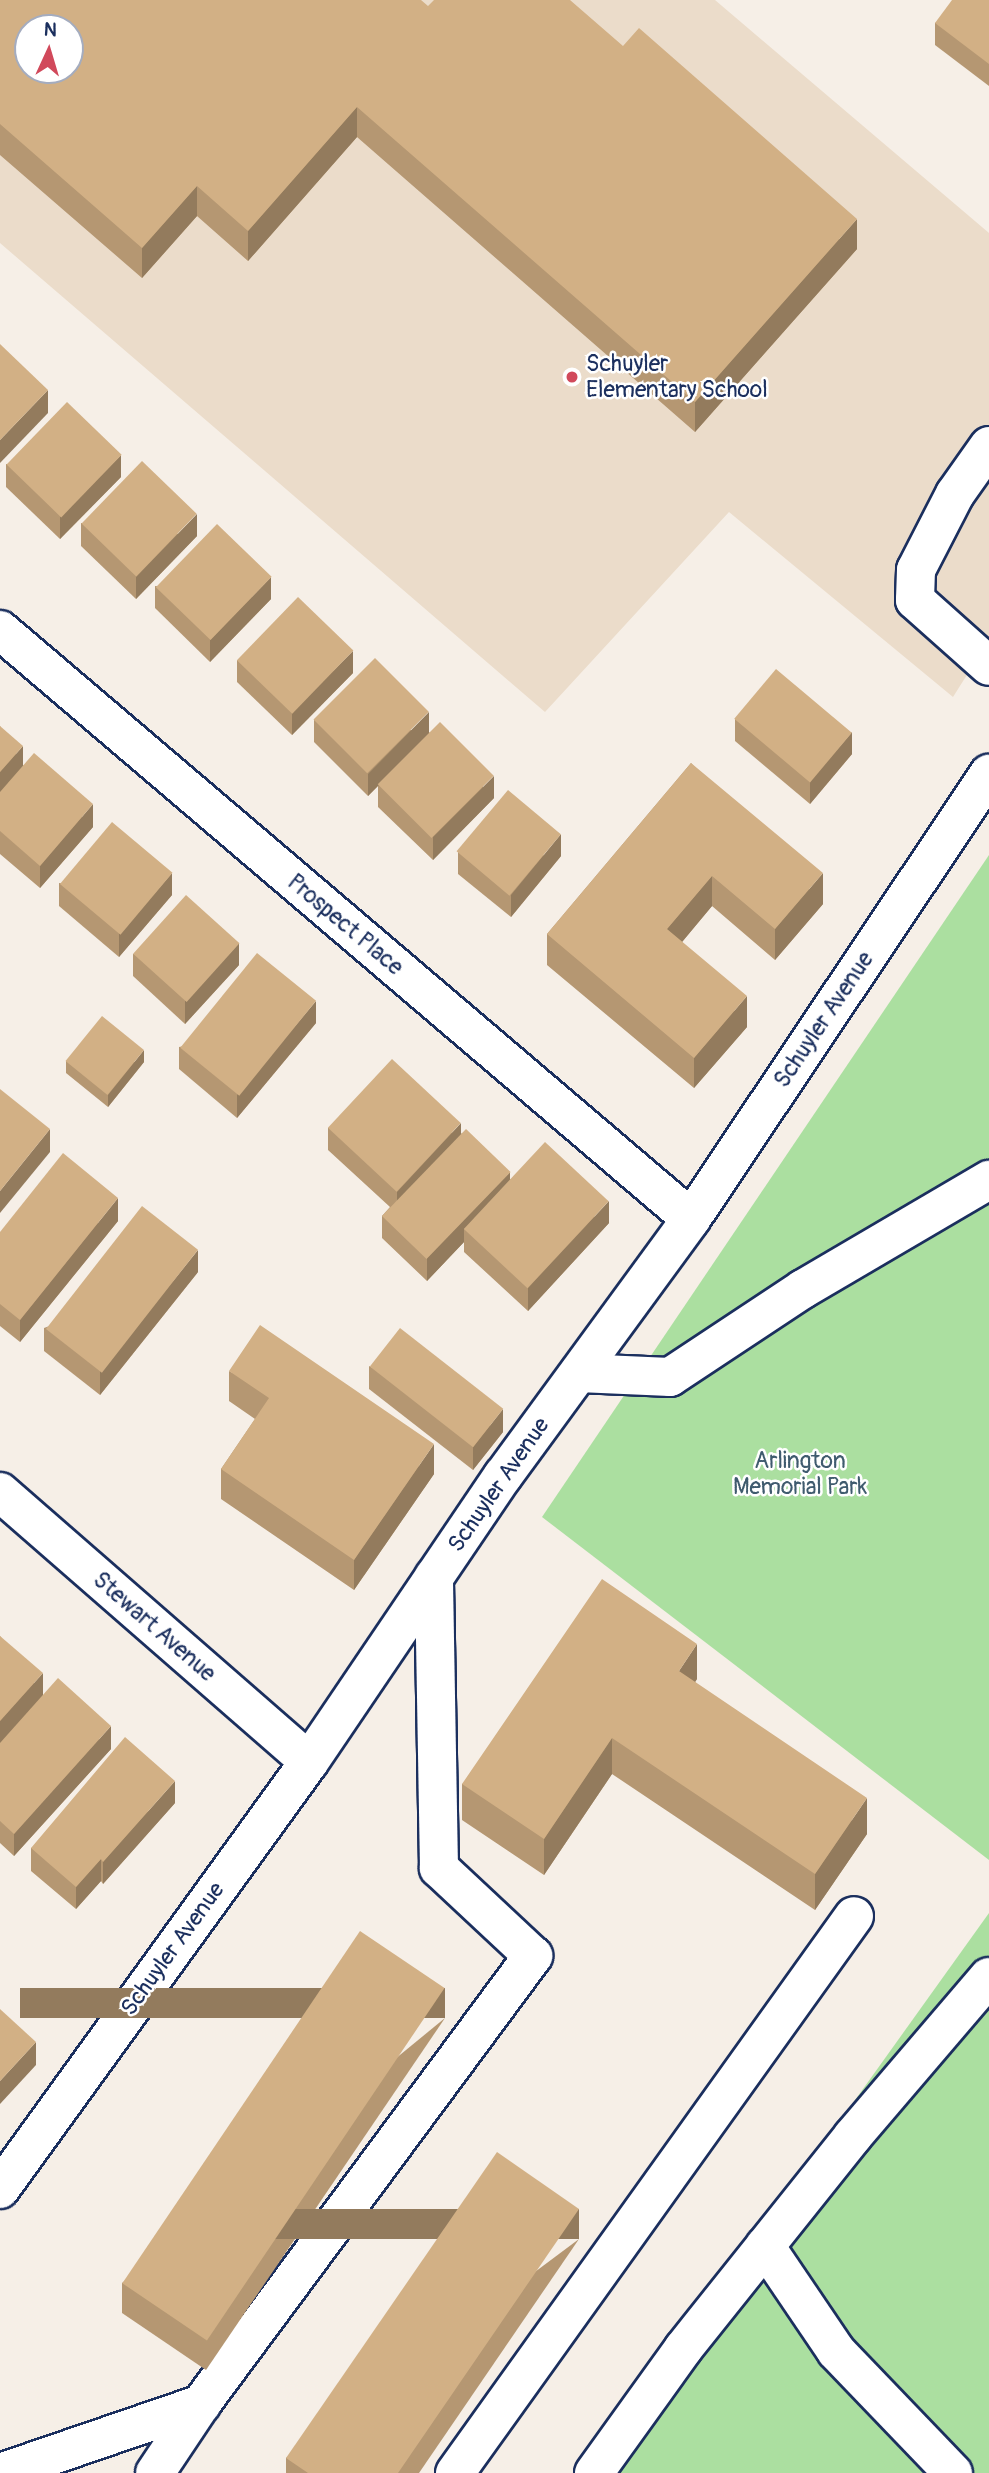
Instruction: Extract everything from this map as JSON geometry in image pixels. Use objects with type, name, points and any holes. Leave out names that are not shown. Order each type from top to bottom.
[{"type":"main road","points":[[989,446],[955,494],[916,570],[915,600],[989,666]]},
{"type":"main road","name":"Prospect Place","points":[[0,630],[691,1219]]},
{"type":"main road","name":"Schuyler Avenue","points":[[0,2189],[309,1762],[434,1577],[691,1219],[989,774]]},
{"type":"main road","points":[[579,1373],[670,1377],[803,1289],[989,1181]]},
{"type":"main road","name":"Stewart Avenue","points":[[0,1492],[309,1762]]},
{"type":"main road","points":[[155,2473],[201,2404],[533,1956],[439,1868],[434,1577]]},
{"type":"main road","points":[[455,2473],[854,1916]]},
{"type":"main road","points":[[594,2473],[683,2349],[989,1976]]},
{"type":"main road","points":[[765,2246],[836,2351],[953,2473]]},
{"type":"main road","points":[[0,2473],[201,2404]]},
{"type":"shaded area","name":"Schuyler Elementary School","points":[[0,0],[715,0],[989,233],[989,640],[953,697],[729,512],[545,712],[0,243]]},
{"type":"green space","name":"Arlington Memorial Park","points":[[989,855],[989,1860],[542,1517]]},
{"type":"green space","points":[[989,1913],[989,2473],[588,2473]]},
{"type":"building","points":[[0,0],[421,0],[428,6],[434,0],[570,0],[623,46],[639,28],[857,219],[695,402],[357,107],[248,231],[197,186],[142,248],[0,124]]},
{"type":"building","points":[[952,0],[989,0],[989,64],[935,23]]},
{"type":"building","points":[[0,344],[48,390],[0,440]]},
{"type":"building","points":[[67,402],[122,455],[61,517],[7,465]]},
{"type":"building","points":[[142,461],[197,514],[136,576],[82,524]]},
{"type":"building","points":[[217,524],[272,577],[211,640],[156,587]]},
{"type":"building","points":[[298,597],[353,650],[292,714],[237,660]]},
{"type":"building","points":[[375,658],[429,712],[367,773],[313,720]]},
{"type":"building","points":[[776,669],[852,733],[810,782],[734,719]]},
{"type":"building","points":[[440,722],[494,776],[432,838],[378,784]]},
{"type":"building","points":[[0,726],[23,746],[0,772]]},
{"type":"building","points":[[34,753],[93,804],[40,866],[0,831],[0,792]]},
{"type":"building","points":[[691,763],[823,873],[775,929],[712,876],[667,929],[747,996],[694,1058],[547,934]]},
{"type":"building","points":[[508,790],[561,834],[509,896],[457,851]]},
{"type":"building","points":[[112,822],[173,873],[120,935],[60,884]]},
{"type":"building","points":[[186,895],[240,943],[187,1002],[133,954]]},
{"type":"building","points":[[257,953],[316,1001],[239,1096],[180,1048]]},
{"type":"building","points":[[102,1016],[144,1050],[107,1095],[65,1061]]},
{"type":"building","points":[[392,1059],[461,1123],[397,1192],[328,1128]]},
{"type":"building","points":[[0,1089],[50,1129],[0,1191]]},
{"type":"building","points":[[466,1129],[511,1172],[427,1259],[382,1216]]},
{"type":"building","points":[[545,1142],[609,1201],[527,1288],[464,1229]]},
{"type":"building","points":[[63,1153],[118,1198],[20,1320],[0,1304],[0,1232]]},
{"type":"building","points":[[142,1206],[198,1250],[102,1373],[46,1329]]},
{"type":"building","points":[[260,1325],[434,1444],[354,1560],[221,1469],[269,1398],[229,1371]]},
{"type":"building","points":[[400,1328],[503,1409],[473,1447],[370,1367]]},
{"type":"building","points":[[602,1579],[697,1644],[679,1671],[867,1798],[815,1874],[612,1738],[544,1839],[462,1784]]},
{"type":"building","points":[[0,1636],[43,1673],[0,1721]]},
{"type":"building","points":[[58,1678],[111,1726],[14,1834],[0,1821],[0,1743]]},
{"type":"building","points":[[125,1737],[175,1781],[103,1862],[101,1859],[76,1887],[31,1848]]},
{"type":"building","points":[[360,1931],[445,1988],[207,2340],[122,2283]]},
{"type":"building","points":[[0,2009],[36,2042],[0,2081]]},
{"type":"building","points":[[497,2152],[579,2209],[398,2473],[308,2473],[286,2458]]},
{"type":"place","name":"Schuyler Elementary School","points":[[572,377]]}]
